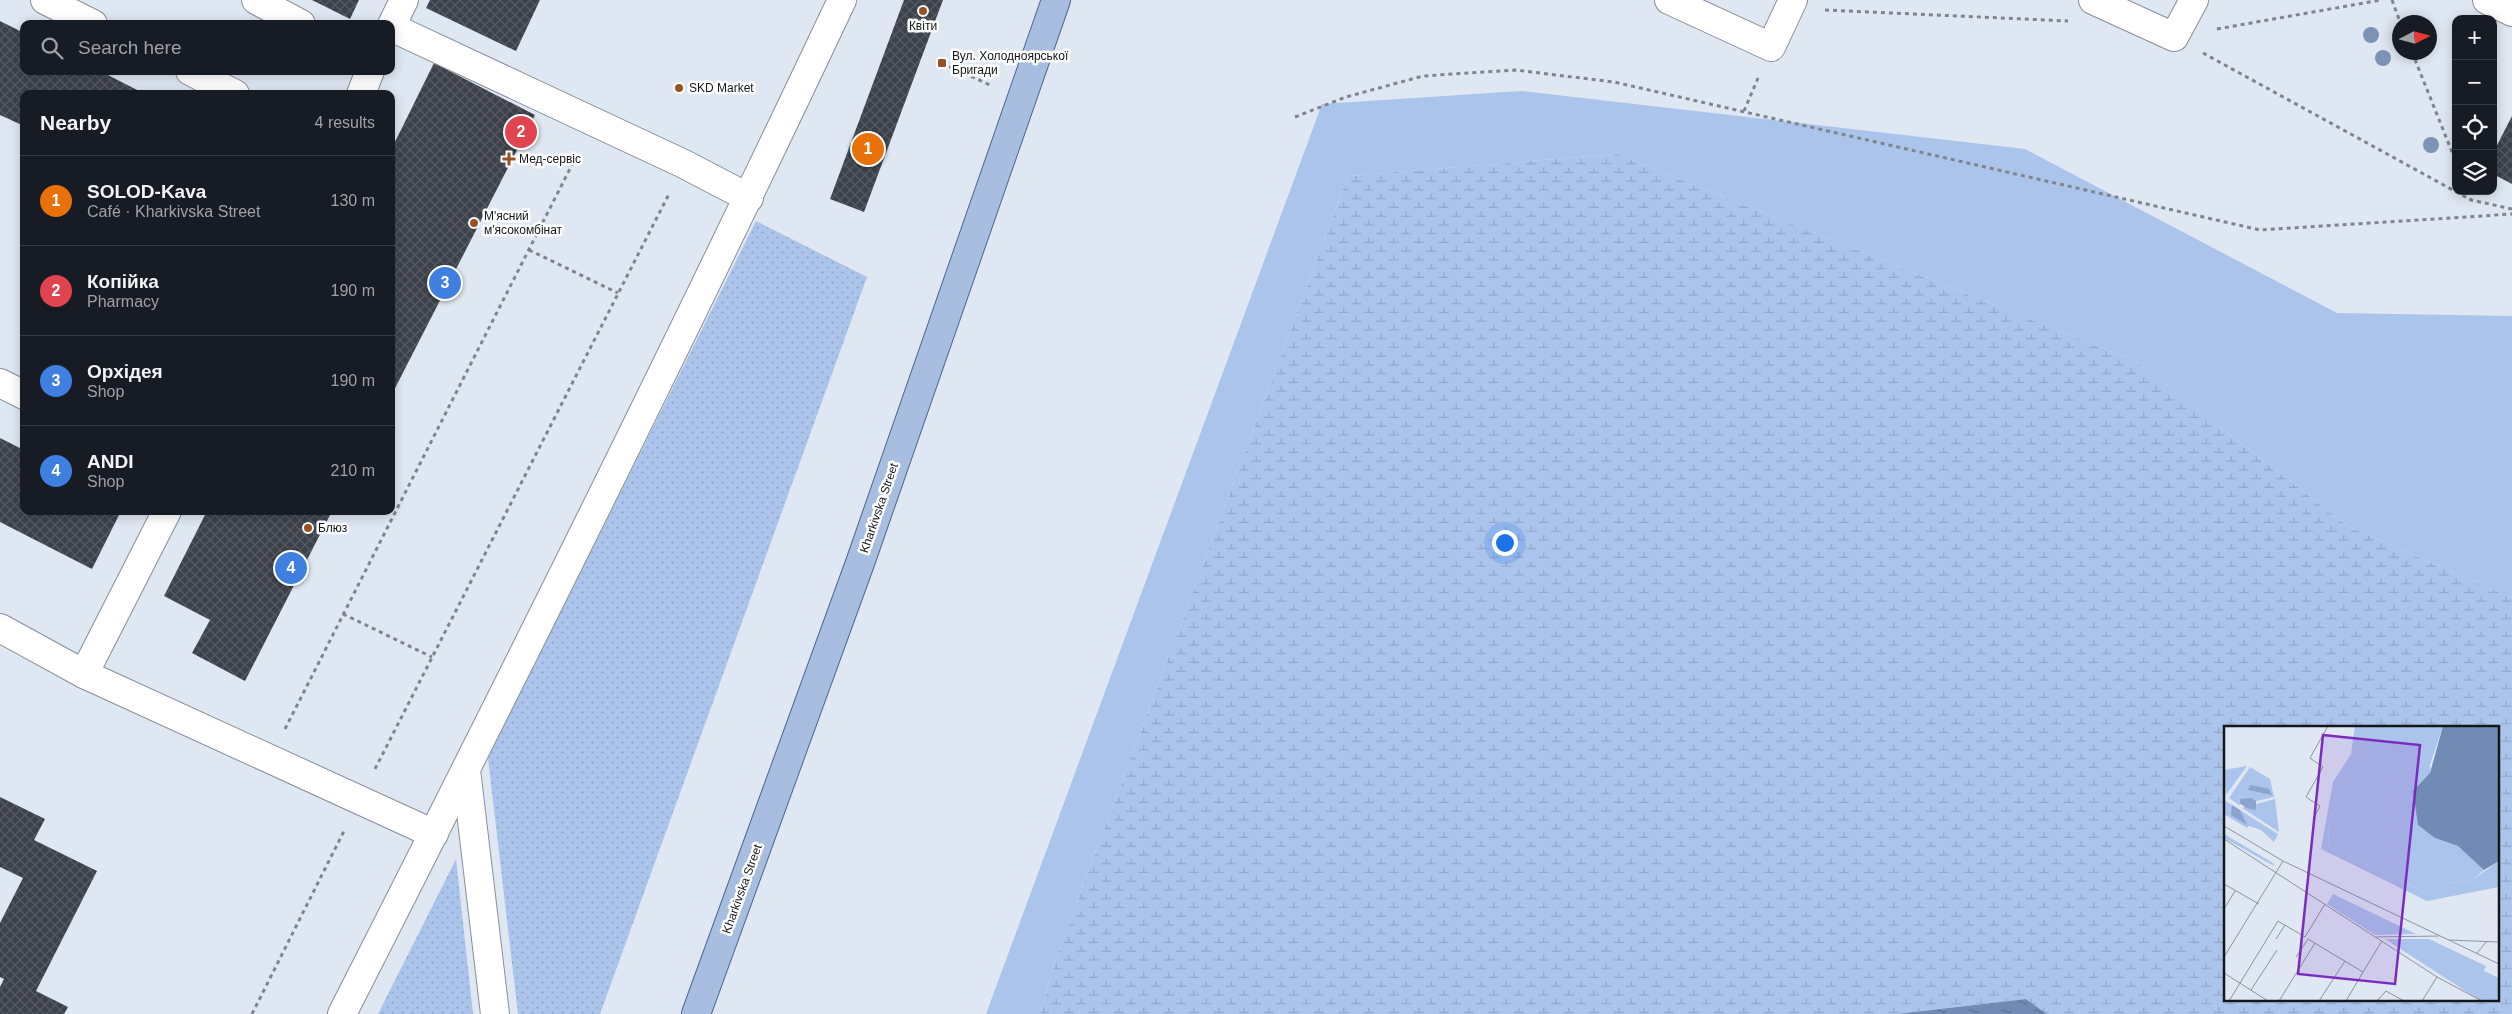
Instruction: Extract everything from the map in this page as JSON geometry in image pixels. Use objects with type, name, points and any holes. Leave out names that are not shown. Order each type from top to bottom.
[{"type":"main road","name":"Kharkivska Street","points":[[696,1014],[860,563],[1056,0]]},
{"type":"lane","points":[[45,0],[85,20]]},
{"type":"lane","points":[[256,0],[294,20]]},
{"type":"lane","points":[[394,20],[404,0]]},
{"type":"lane","points":[[342,1014],[466,770],[749,198],[842,0]]},
{"type":"lane","points":[[1669,0],[1771,47],[1791,4]]},
{"type":"lane","points":[[2086,11],[2174,37],[2194,0]]},
{"type":"lane","points":[[2487,0],[2512,12]]},
{"type":"lane","points":[[395,29],[684,164],[749,198]]},
{"type":"lane","points":[[198,75],[228,90]]},
{"type":"lane","points":[[363,90],[368,75]]},
{"type":"lane","points":[[0,383],[20,393]]},
{"type":"lane","points":[[84,674],[165,515]]},
{"type":"lane","points":[[0,628],[84,674],[434,834]]},
{"type":"lane","points":[[466,770],[495,1014]]},
{"type":"path","points":[[2174,37],[2381,0]]},
{"type":"path","points":[[2392,0],[2397,15]]},
{"type":"path","points":[[1791,4],[2086,11]]},
{"type":"path","points":[[2174,37],[2471,200],[2512,209]]},
{"type":"path","points":[[2415,60],[2452,152]]},
{"type":"path","points":[[942,63],[1021,98]]},
{"type":"path","points":[[1295,117],[1346,97],[1423,76],[1514,70],[1623,84],[2260,230],[2512,214]]},
{"type":"path","points":[[395,512],[594,122]]},
{"type":"path","points":[[252,1014],[684,164]]},
{"type":"path","points":[[2469,195],[2471,200]]},
{"type":"path","points":[[529,250],[618,294]]},
{"type":"path","points":[[270,758],[394,515]]},
{"type":"path","points":[[343,614],[432,657]]},
{"type":"green space","points":[[1521,91],[2025,149],[2337,313],[2512,316],[2512,598],[2348,526],[2135,361],[1617,154],[1348,176],[1078,899],[1053,968],[1040,1014],[986,1014],[1322,104]]},
{"type":"green space","points":[[1617,154],[2135,361],[2348,526],[2512,598],[2512,1014],[2047,1014],[2026,999],[1897,1014],[1040,1014],[1053,968],[1348,176]]},
{"type":"green space","points":[[756,221],[867,277],[600,1014],[518,1014],[488,758]]},
{"type":"green space","points":[[456,859],[473,1014],[378,1014]]},
{"type":"water","points":[[2026,999],[2047,1014],[1897,1014]]},
{"type":"building","points":[[312,0],[359,0],[350,19]]},
{"type":"building","points":[[430,0],[540,0],[516,51],[426,8]]},
{"type":"building","points":[[904,0],[943,0],[864,212],[830,199]]},
{"type":"building","points":[[0,21],[20,31],[20,75],[108,75],[137,90],[20,90],[20,124],[0,115]]},
{"type":"building","points":[[434,63],[535,115],[395,388],[395,142]]},
{"type":"building","points":[[2512,116],[2512,184],[2497,176],[2497,145]]},
{"type":"building","points":[[0,438],[20,448],[20,515],[119,515],[92,569],[0,522]]},
{"type":"building","points":[[205,515],[330,515],[245,681],[192,653],[210,620],[164,596]]},
{"type":"building","points":[[0,797],[45,819],[34,840],[97,871],[36,991],[68,1007],[64,1014],[0,1014],[0,987],[4,979],[0,977],[0,923],[23,878],[0,867]]},
{"type":"place","name":"Квіти","points":[[923,11]]},
{"type":"place","name":"Вул. Холодноярської Бригади","points":[[942,63]]},
{"type":"place","name":"SKD Market","points":[[679,88]]},
{"type":"place","name":"Копійка","points":[[521,132]]},
{"type":"place","name":"SOLOD-Kava","points":[[868,149]]},
{"type":"place","name":"Мед-сервіс","points":[[509,159]]},
{"type":"place","name":"М'ясний м'ясокомбінат","points":[[474,223]]},
{"type":"place","name":"Орхідея","points":[[445,283]]},
{"type":"place","name":"Блюз","points":[[308,528]]},
{"type":"place","name":"ANDI","points":[[291,568]]}]
